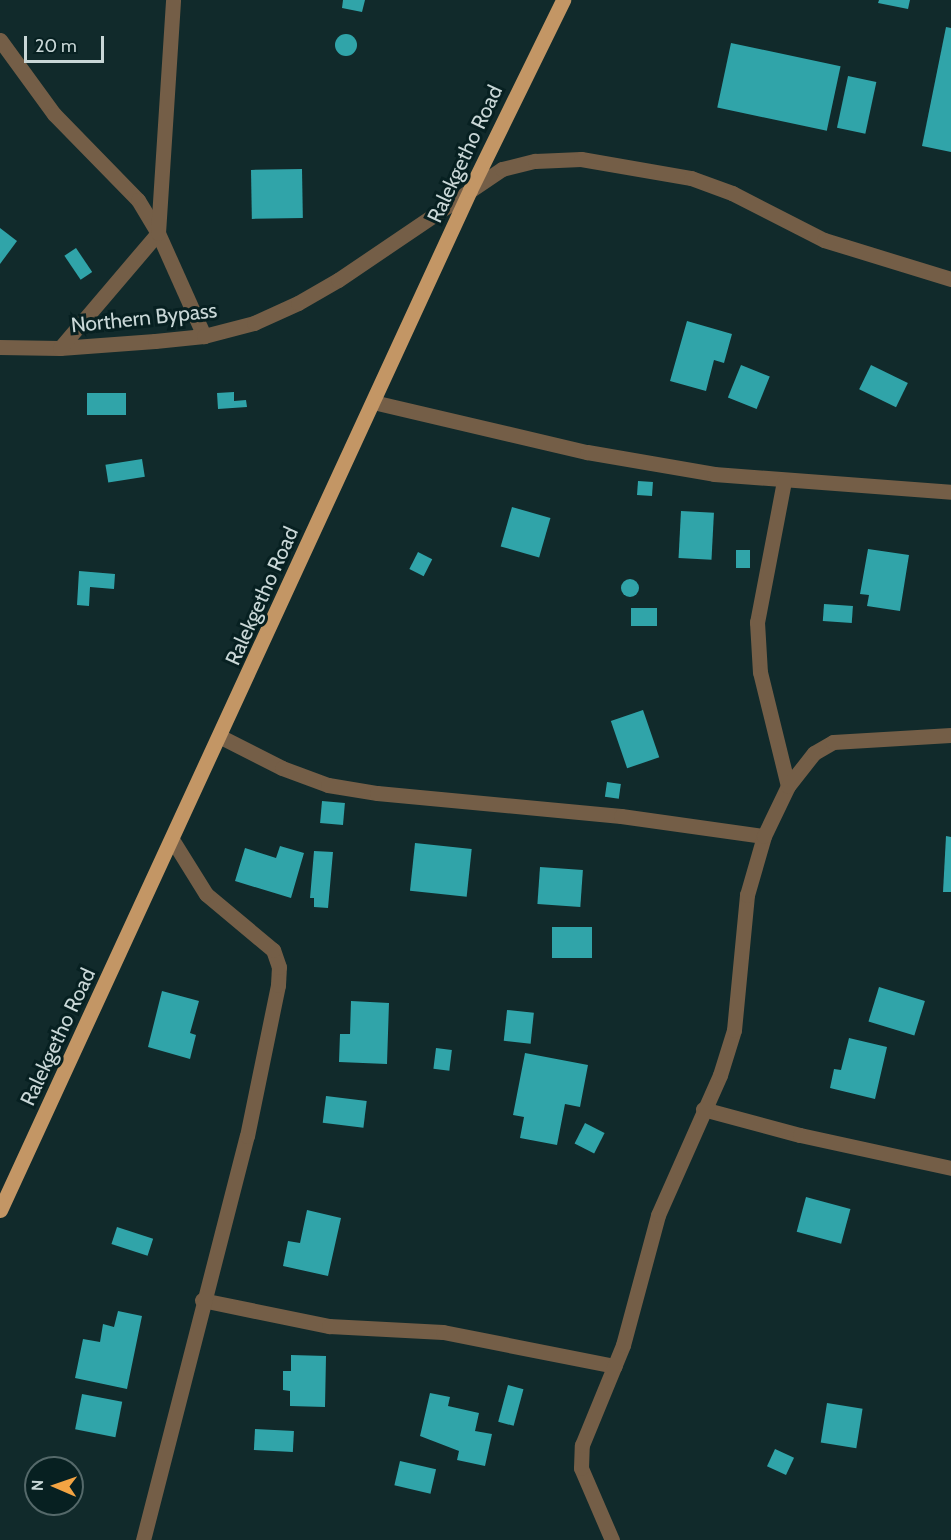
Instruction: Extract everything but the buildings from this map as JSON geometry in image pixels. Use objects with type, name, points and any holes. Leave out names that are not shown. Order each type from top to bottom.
[{"type":"main road","name":"Ralekgetho Road","points":[[0,1210],[173,841],[471,190],[563,0]]},
{"type":"street","points":[[60,348],[158,233],[173,0]]},
{"type":"street","points":[[0,40],[54,114],[138,200],[158,233],[204,336]]},
{"type":"street","name":"Northern Bypass","points":[[0,347],[60,348],[204,336],[254,323],[298,303],[502,169],[535,161],[581,159],[644,167],[732,193],[824,240],[951,279]]},
{"type":"street","points":[[373,402],[586,452],[714,474],[951,492]]},
{"type":"street","points":[[784,481],[757,622],[760,672],[788,786]]},
{"type":"street","points":[[612,1540],[581,1468],[582,1445],[591,1416],[615,1366],[657,1215],[703,1109],[720,1076],[734,1030],[747,895],[764,836],[788,786],[814,753],[833,742],[951,735]]},
{"type":"street","points":[[221,737],[282,768],[328,785],[377,793],[621,816],[764,836]]},
{"type":"street","points":[[143,1540],[202,1299],[262,1071],[279,967],[273,950],[206,894],[173,841]]},
{"type":"street","points":[[703,1109],[800,1135],[951,1168]]},
{"type":"street","points":[[202,1299],[329,1326],[443,1332],[615,1366]]}]
